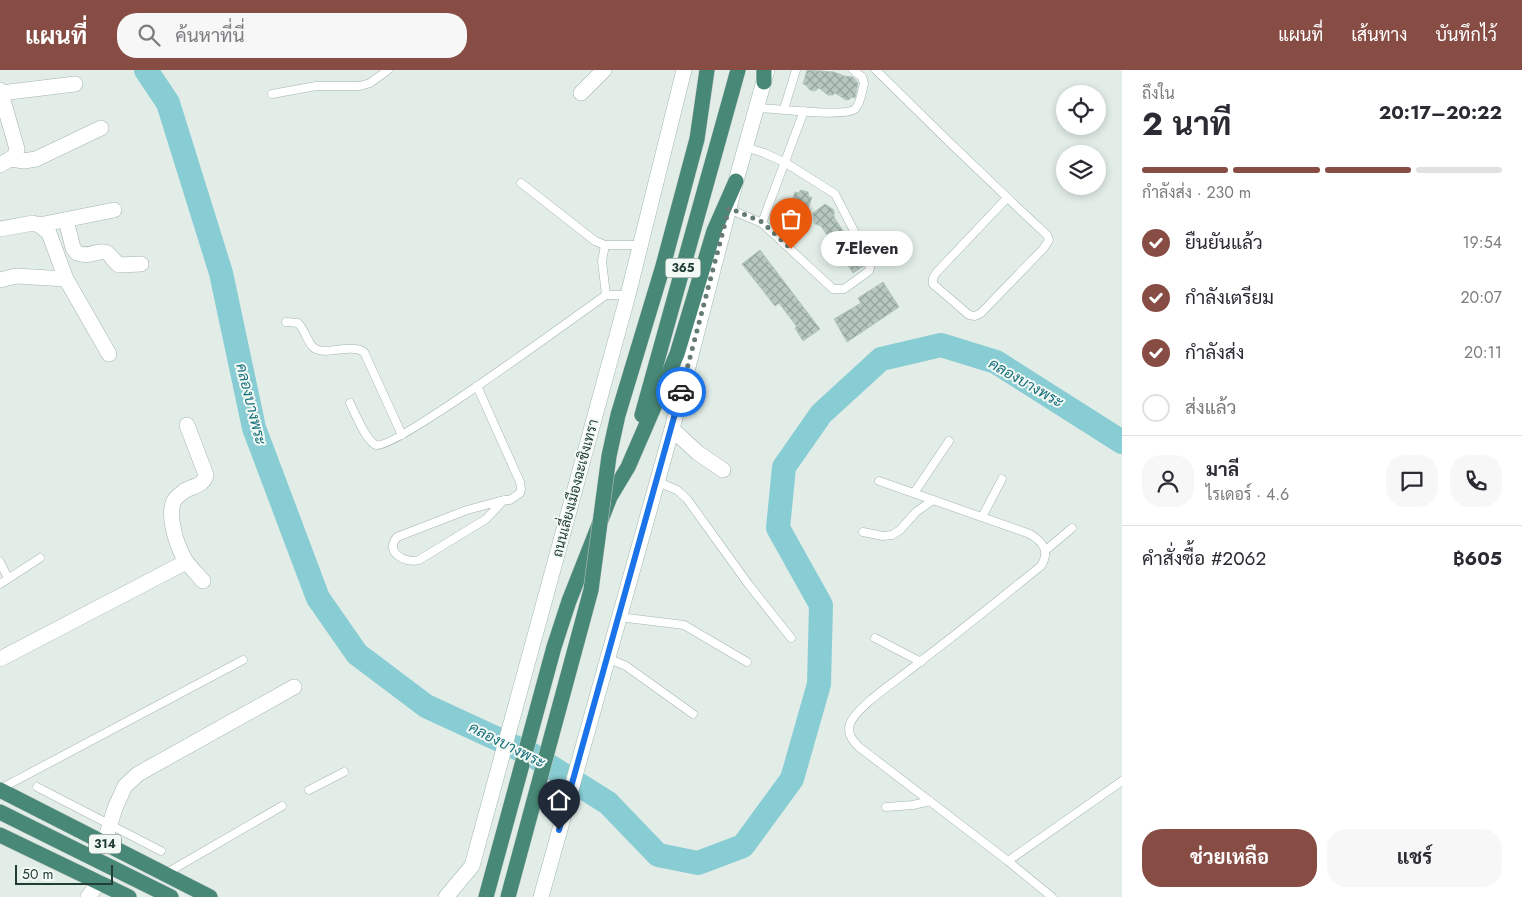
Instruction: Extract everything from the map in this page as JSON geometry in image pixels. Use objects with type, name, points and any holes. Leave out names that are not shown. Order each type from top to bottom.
[{"type":"highway","points":[[697,139],[707,70]]},
{"type":"highway","points":[[508,897],[591,590],[609,456],[618,415],[663,266],[716,70]]},
{"type":"highway","name":"365","points":[[628,467],[738,70]]},
{"type":"highway","points":[[486,897],[554,647],[585,559],[610,497],[628,467],[676,354],[714,231],[736,181]]},
{"type":"highway","name":"314","points":[[0,789],[210,897]]},
{"type":"highway","points":[[0,812],[171,897]]},
{"type":"highway","points":[[0,835],[129,897]]},
{"type":"main road","points":[[581,93],[604,70]]},
{"type":"main road","name":"ถนนเลี่ยงเมืองฉะเชิงเทรา","points":[[446,897],[472,866],[628,296],[684,70]]},
{"type":"main road","name":"365","points":[[540,897],[672,429],[765,74]]},
{"type":"main road","points":[[6,162],[15,156],[17,149],[0,91],[75,84]]},
{"type":"main road","points":[[6,162],[36,159],[101,128]]},
{"type":"main road","points":[[39,225],[114,210]]},
{"type":"main road","points":[[66,220],[73,248],[77,253],[91,255],[104,252],[120,265],[141,264]]},
{"type":"main road","points":[[0,229],[33,223],[49,233],[66,279],[109,354]]},
{"type":"main road","points":[[0,280],[16,276],[66,279]]},
{"type":"main road","points":[[186,425],[206,475],[202,483],[184,490],[173,502],[172,511],[175,536],[186,562],[202,581]]},
{"type":"main road","points":[[672,429],[698,453],[723,470]]},
{"type":"main road","points":[[0,659],[186,562]]},
{"type":"main road","points":[[104,844],[115,808],[126,786],[138,774],[294,687]]},
{"type":"main road","points":[[462,897],[472,866]]},
{"type":"main road","points":[[88,897],[99,882]]},
{"type":"lane","points":[[272,94],[316,86],[360,86],[370,83],[388,70]]},
{"type":"lane","points":[[784,109],[796,70]]},
{"type":"lane","points":[[757,108],[834,113],[849,112],[856,108],[864,83],[862,77],[853,70]]},
{"type":"lane","points":[[876,70],[940,135],[1047,235],[1049,240],[1043,249],[981,313],[975,316],[968,315],[933,284],[933,278],[1007,198]]},
{"type":"lane","points":[[762,222],[786,163],[804,111]]},
{"type":"lane","points":[[729,208],[762,222],[833,289],[844,289],[869,271],[871,264],[835,194],[786,163],[745,147]]},
{"type":"lane","points":[[521,183],[585,234],[605,246],[641,245]]},
{"type":"lane","points":[[605,246],[602,261],[606,294]]},
{"type":"lane","points":[[350,403],[369,440],[380,446],[402,436],[477,386],[606,294],[628,296]]},
{"type":"lane","points":[[286,322],[298,323],[304,329],[313,347],[318,350],[354,348],[364,352],[402,436]]},
{"type":"lane","points":[[477,386],[522,489],[516,496],[467,510],[396,537],[392,542],[394,553],[412,562],[419,560],[486,519],[504,500]]},
{"type":"lane","points":[[914,493],[949,442]]},
{"type":"lane","points":[[982,517],[1002,479]]},
{"type":"lane","points":[[656,481],[677,490],[687,499],[790,638]]},
{"type":"lane","points":[[879,481],[1030,534],[1039,540],[1046,550],[1046,558],[1040,566],[921,662],[880,692],[854,716],[849,734],[859,747],[1008,860],[1052,897]]},
{"type":"lane","points":[[863,532],[883,536],[892,535],[900,530],[916,512],[933,500]]},
{"type":"lane","points":[[1046,550],[1072,528]]},
{"type":"lane","points":[[0,584],[40,558]]},
{"type":"lane","points":[[0,562],[8,578]]},
{"type":"lane","points":[[619,617],[684,625],[747,662]]},
{"type":"lane","points":[[875,638],[921,662]]},
{"type":"lane","points":[[607,658],[626,666],[693,714]]},
{"type":"lane","points":[[0,789],[243,660]]},
{"type":"lane","points":[[309,790],[344,772]]},
{"type":"lane","points":[[1008,860],[1122,781]]},
{"type":"lane","points":[[37,787],[161,851]]},
{"type":"lane","points":[[886,807],[913,806],[930,802]]},
{"type":"lane","points":[[164,874],[282,806]]},
{"type":"building","points":[[807,70],[834,72],[853,77],[858,83],[855,98],[852,97],[846,100],[835,93],[828,95],[819,88],[815,91],[810,90],[803,84]]},
{"type":"building","points":[[801,190],[808,192],[809,197],[812,197],[807,212],[798,213],[790,206],[795,192],[798,193]]},
{"type":"building","points":[[825,204],[834,210],[834,217],[865,265],[853,273],[821,226],[815,224],[813,213]]},
{"type":"building","points":[[760,250],[820,329],[803,341],[795,328],[797,327],[779,303],[775,306],[742,264]]},
{"type":"building","points":[[883,282],[899,307],[847,342],[834,319],[861,303],[858,298]]},
{"type":"waterway","name":"คลองบางพระ","points":[[146,70],[168,103],[221,273],[254,428],[318,598],[357,654],[426,706],[532,755],[608,803],[658,855],[698,863],[743,846],[792,779],[819,684],[821,605],[778,528],[784,467],[821,414],[881,359],[941,345],[996,362],[1122,442]]},
{"type":"way so far","points":[[681,392],[729,208],[762,222],[791,249]]},
{"type":"place","name":"7-Eleven","points":[[791,249]]},
{"type":"route","points":[[559,830],[681,392]]}]
